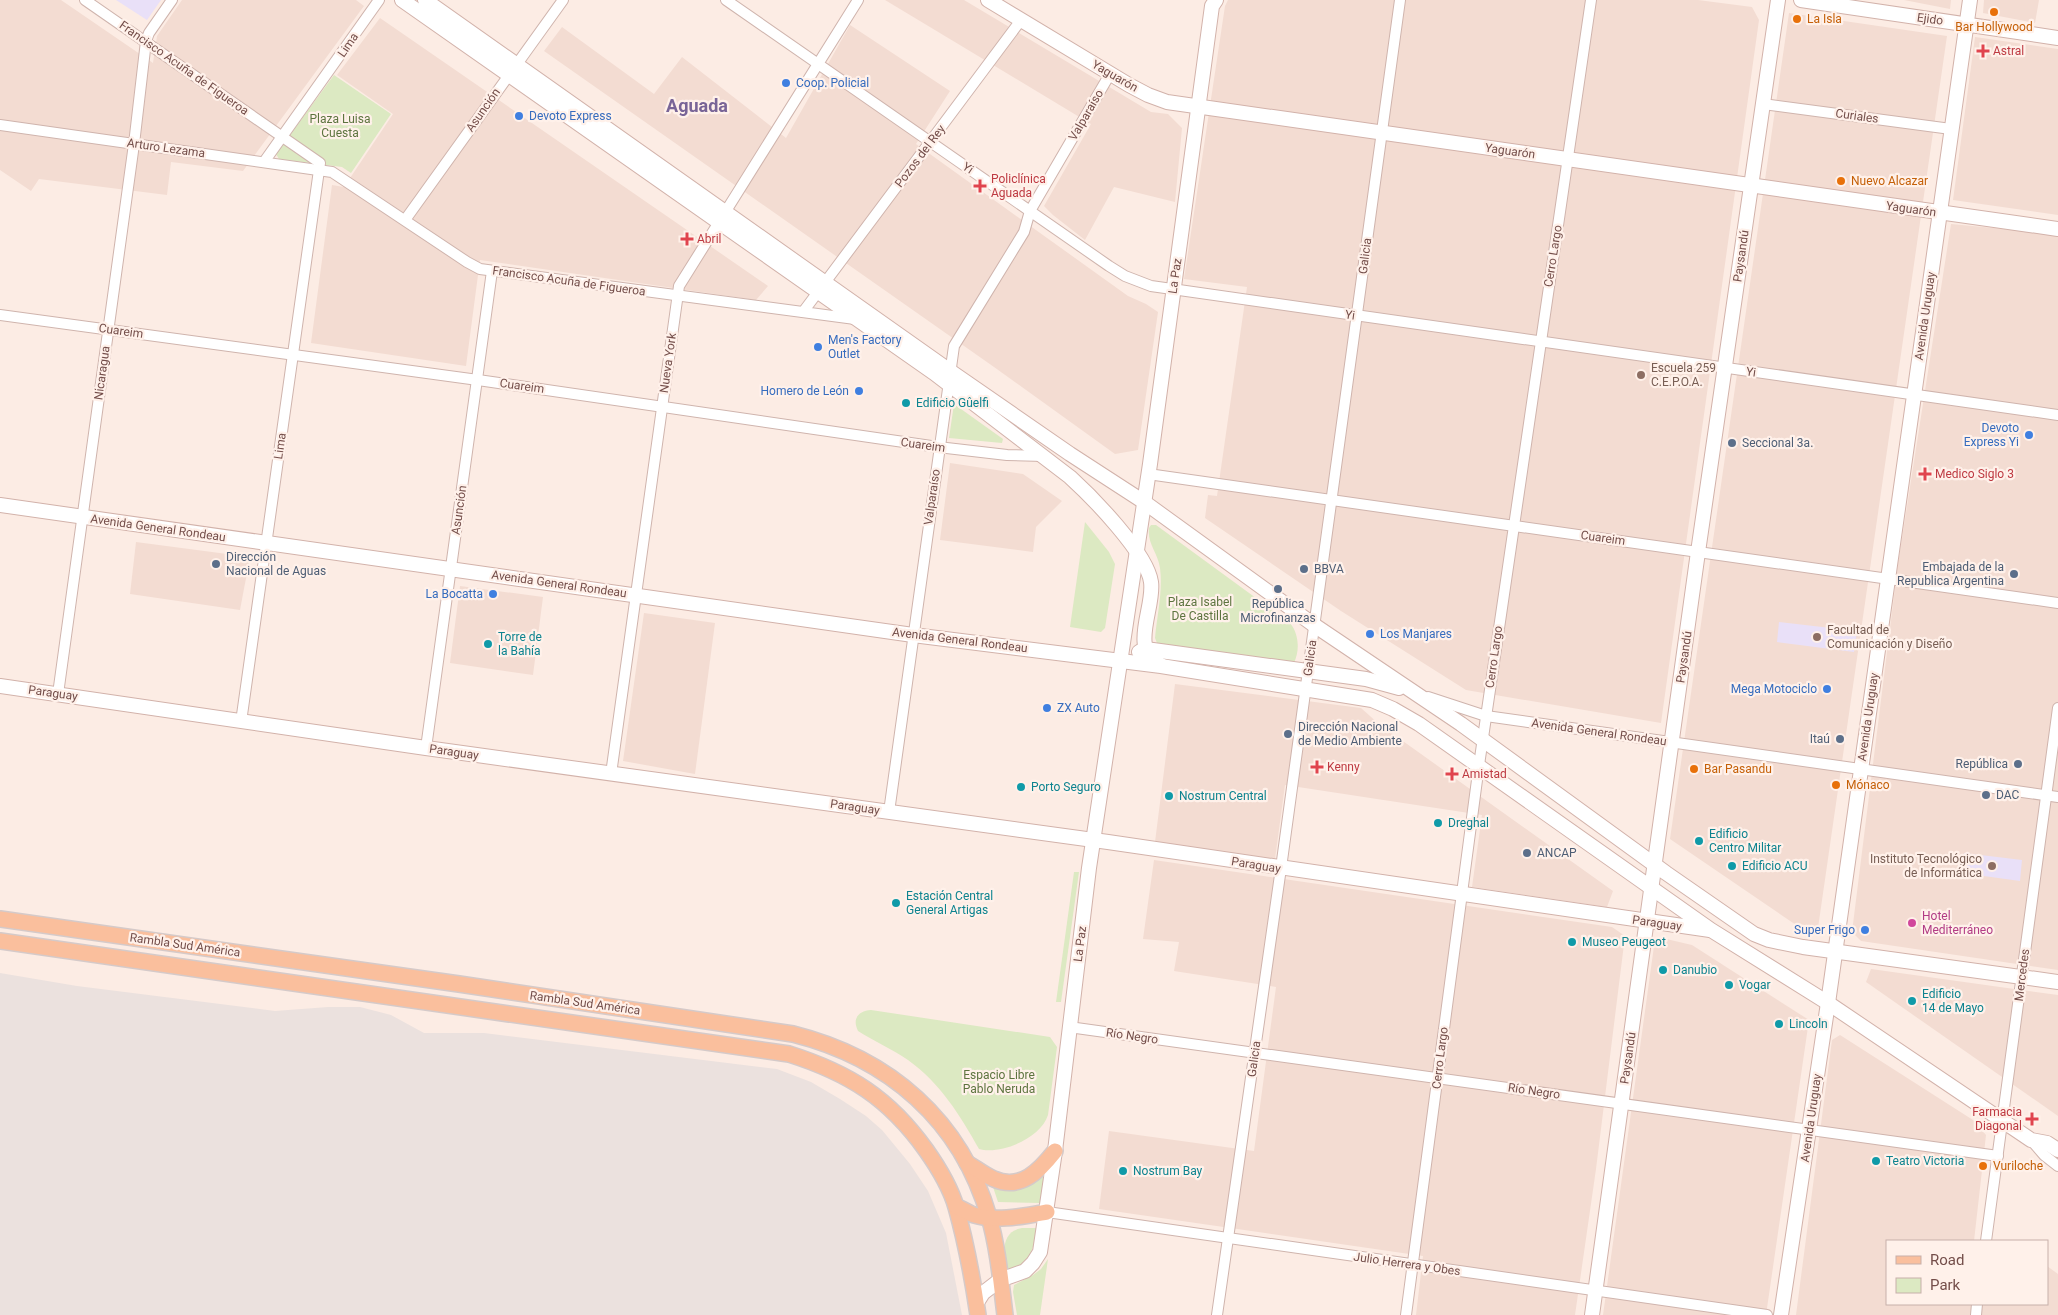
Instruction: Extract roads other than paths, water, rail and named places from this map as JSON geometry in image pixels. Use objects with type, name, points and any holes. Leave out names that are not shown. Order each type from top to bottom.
[{"type":"main road","name":"Rambla Sud América","points":[[0,919],[459,984],[793,1034],[824,1042],[869,1062],[889,1075],[916,1097],[942,1124],[967,1163],[978,1185],[989,1217],[1006,1315]]},
{"type":"main road","name":"Rambla Sud América","points":[[0,941],[789,1054],[822,1065],[869,1091],[899,1116],[936,1163],[956,1206],[977,1310]]},
{"type":"main road","points":[[967,1163],[994,1179],[1018,1182],[1028,1179],[1055,1151]]},
{"type":"main road","points":[[956,1206],[974,1215],[989,1217],[1019,1216],[1047,1212]]},
{"type":"street","name":"Francisco Acuña de Figueroa","points":[[85,0],[320,162],[320,170]]},
{"type":"street","name":"Nicaragua","points":[[58,694],[134,144],[146,42],[149,33],[172,0]]},
{"type":"street","name":"Lima","points":[[264,162],[379,0]]},
{"type":"street","points":[[402,0],[512,70],[949,377],[1090,495],[1136,551],[1149,574],[1151,583],[1144,649],[1149,658],[1161,666]]},
{"type":"street","points":[[424,0],[512,70]]},
{"type":"street","name":"Asunción","points":[[405,220],[563,0]]},
{"type":"street","name":"Yi","points":[[726,0],[1125,276],[1151,286],[2058,415]]},
{"type":"street","name":"Nueva York","points":[[611,774],[661,406],[682,279],[858,0]]},
{"type":"street","name":"Yaguarón","points":[[988,0],[1110,74],[1148,95],[1167,102],[2058,229]]},
{"type":"street","name":"Galicia","points":[[1217,1315],[1281,868],[1357,316],[1380,132],[1400,0]]},
{"type":"street","name":"Cerro Largo","points":[[1406,1315],[1486,716],[1591,0]]},
{"type":"street","name":"Paysandú","points":[[1592,1315],[1698,552],[1778,0]]},
{"type":"street","name":"Ejido","points":[[1801,0],[2058,38]]},
{"type":"street","name":"Avenida Uruguay","points":[[1781,1315],[1828,1003],[1970,0]]},
{"type":"street","name":"La Paz","points":[[977,1310],[983,1293],[1000,1280],[1025,1271],[1040,1252],[1055,1151],[1093,840],[1144,502],[1214,2]]},
{"type":"street","name":"Pozos del Rey","points":[[822,287],[1021,20]]},
{"type":"street","name":"Valparaíso","points":[[889,812],[938,447],[954,346],[1024,232],[1030,211],[1110,74]]},
{"type":"street","name":"Curiales","points":[[1763,104],[1951,129]]},
{"type":"street","name":"Arturo Lezama","points":[[0,125],[332,172]]},
{"type":"street","name":"Lima","points":[[242,722],[320,170]]},
{"type":"street","name":"Francisco Acuña de Figueroa","points":[[332,172],[480,269],[858,320]]},
{"type":"street","name":"Asunción","points":[[426,748],[492,271]]},
{"type":"street","points":[[803,312],[822,287]]},
{"type":"street","points":[[822,287],[858,320],[1144,502],[1314,625],[1483,740],[1655,865],[1754,934],[1783,943],[2058,982]]},
{"type":"street","name":"Cuareim","points":[[0,315],[478,380],[938,447],[1007,455],[1044,456]]},
{"type":"street","name":"Cuareim","points":[[1148,474],[2058,603]]},
{"type":"street","name":"Avenida General Rondeau","points":[[0,505],[913,634],[1119,660],[1372,700],[1393,709],[1479,766],[1711,930],[1828,1003],[2031,1140]]},
{"type":"street","points":[[1119,660],[1144,649]]},
{"type":"street","name":"Avenida General Rondeau","points":[[1144,649],[1366,679],[1486,716],[2058,797]]},
{"type":"street","name":"Paraguay","points":[[0,686],[426,748],[1093,840],[1711,930]]},
{"type":"street","name":"Mercedes","points":[[1986,1240],[2004,1120],[2058,708]]},
{"type":"street","name":"Río Negro","points":[[1069,1027],[1998,1156]]},
{"type":"street","points":[[2031,1140],[2047,1143],[2058,1150]]},
{"type":"street","points":[[2031,1140],[2044,1155],[2058,1166]]},
{"type":"street","name":"Julio Herrera y Obes","points":[[1047,1212],[1767,1315]]},
{"type":"place","name":"Bar Hollywood","points":[[1994,12]]},
{"type":"place","name":"La Isla","points":[[1797,19]]},
{"type":"place","name":"Astral","points":[[1983,51]]},
{"type":"place","name":"Coop. Policial","points":[[786,83]]},
{"type":"place","name":"Devoto Express","points":[[519,116]]},
{"type":"place","name":"Nuevo Alcazar","points":[[1841,181]]},
{"type":"place","name":"Policlínica Aguada","points":[[980,186]]},
{"type":"place","name":"Abril","points":[[687,239]]},
{"type":"place","name":"Men's Factory Outlet","points":[[818,347]]},
{"type":"place","name":"Escuela 259 C.E.P.O.A.","points":[[1641,375]]},
{"type":"place","name":"Homero de León","points":[[859,391]]},
{"type":"place","name":"Edificio Gûelfi","points":[[906,403]]},
{"type":"place","name":"Devoto Express Yi","points":[[2029,435]]},
{"type":"place","name":"Seccional 3a.","points":[[1732,443]]},
{"type":"place","name":"Medico Siglo 3","points":[[1925,474]]},
{"type":"place","name":"Dirección Nacional de Aguas","points":[[216,564]]},
{"type":"place","name":"BBVA","points":[[1304,569]]},
{"type":"place","name":"Embajada de la Republica Argentina","points":[[2014,574]]},
{"type":"place","name":"República Microfinanzas","points":[[1278,589]]},
{"type":"place","name":"La Bocatta","points":[[493,594]]},
{"type":"place","name":"Los Manjares","points":[[1370,634]]},
{"type":"place","name":"Facultad de Comunicación y Diseño","points":[[1817,637]]},
{"type":"place","name":"Torre de la Bahía","points":[[488,644]]},
{"type":"place","name":"Mega Motociclo","points":[[1827,689]]},
{"type":"place","name":"ZX Auto","points":[[1047,708]]},
{"type":"place","name":"Dirección Nacional de Medio Ambiente","points":[[1288,734]]},
{"type":"place","name":"Itaú","points":[[1840,739]]},
{"type":"place","name":"República","points":[[2018,764]]},
{"type":"place","name":"Kenny","points":[[1317,767]]},
{"type":"place","name":"Bar Pasandu","points":[[1694,769]]},
{"type":"place","name":"Amistad","points":[[1452,774]]},
{"type":"place","name":"Mónaco","points":[[1836,785]]},
{"type":"place","name":"Porto Seguro","points":[[1021,787]]},
{"type":"place","name":"DAC","points":[[1986,795]]},
{"type":"place","name":"Nostrum Central","points":[[1169,796]]},
{"type":"place","name":"Dreghal","points":[[1438,823]]},
{"type":"place","name":"Edificio Centro Militar","points":[[1699,841]]},
{"type":"place","name":"ANCAP","points":[[1527,853]]},
{"type":"place","name":"Edificio ACU","points":[[1732,866]]},
{"type":"place","name":"Instituto Tecnológico de Informática","points":[[1992,866]]},
{"type":"place","name":"Estación Central General Artigas","points":[[896,903]]},
{"type":"place","name":"Hotel Mediterráneo","points":[[1912,923]]},
{"type":"place","name":"Super Frigo","points":[[1865,930]]},
{"type":"place","name":"Museo Peugeot","points":[[1572,942]]},
{"type":"place","name":"Danubio","points":[[1663,970]]},
{"type":"place","name":"Vogar","points":[[1729,985]]},
{"type":"place","name":"Edificio 14 de Mayo","points":[[1912,1001]]},
{"type":"place","name":"Lincoln","points":[[1779,1024]]},
{"type":"place","name":"Farmacia Diagonal","points":[[2032,1119]]},
{"type":"place","name":"Teatro Victoria","points":[[1876,1161]]},
{"type":"place","name":"Vuriloche","points":[[1983,1166]]},
{"type":"place","name":"Nostrum Bay","points":[[1123,1171]]},
{"type":"district","name":"Aguada","points":[[697,105]]},
{"type":"park label","name":"Plaza Luisa Cuesta","points":[[340,126]]},
{"type":"park label","name":"Plaza Isabel De Castilla","points":[[1200,609]]},
{"type":"park label","name":"Espacio Libre Pablo Neruda","points":[[999,1082]]}]
